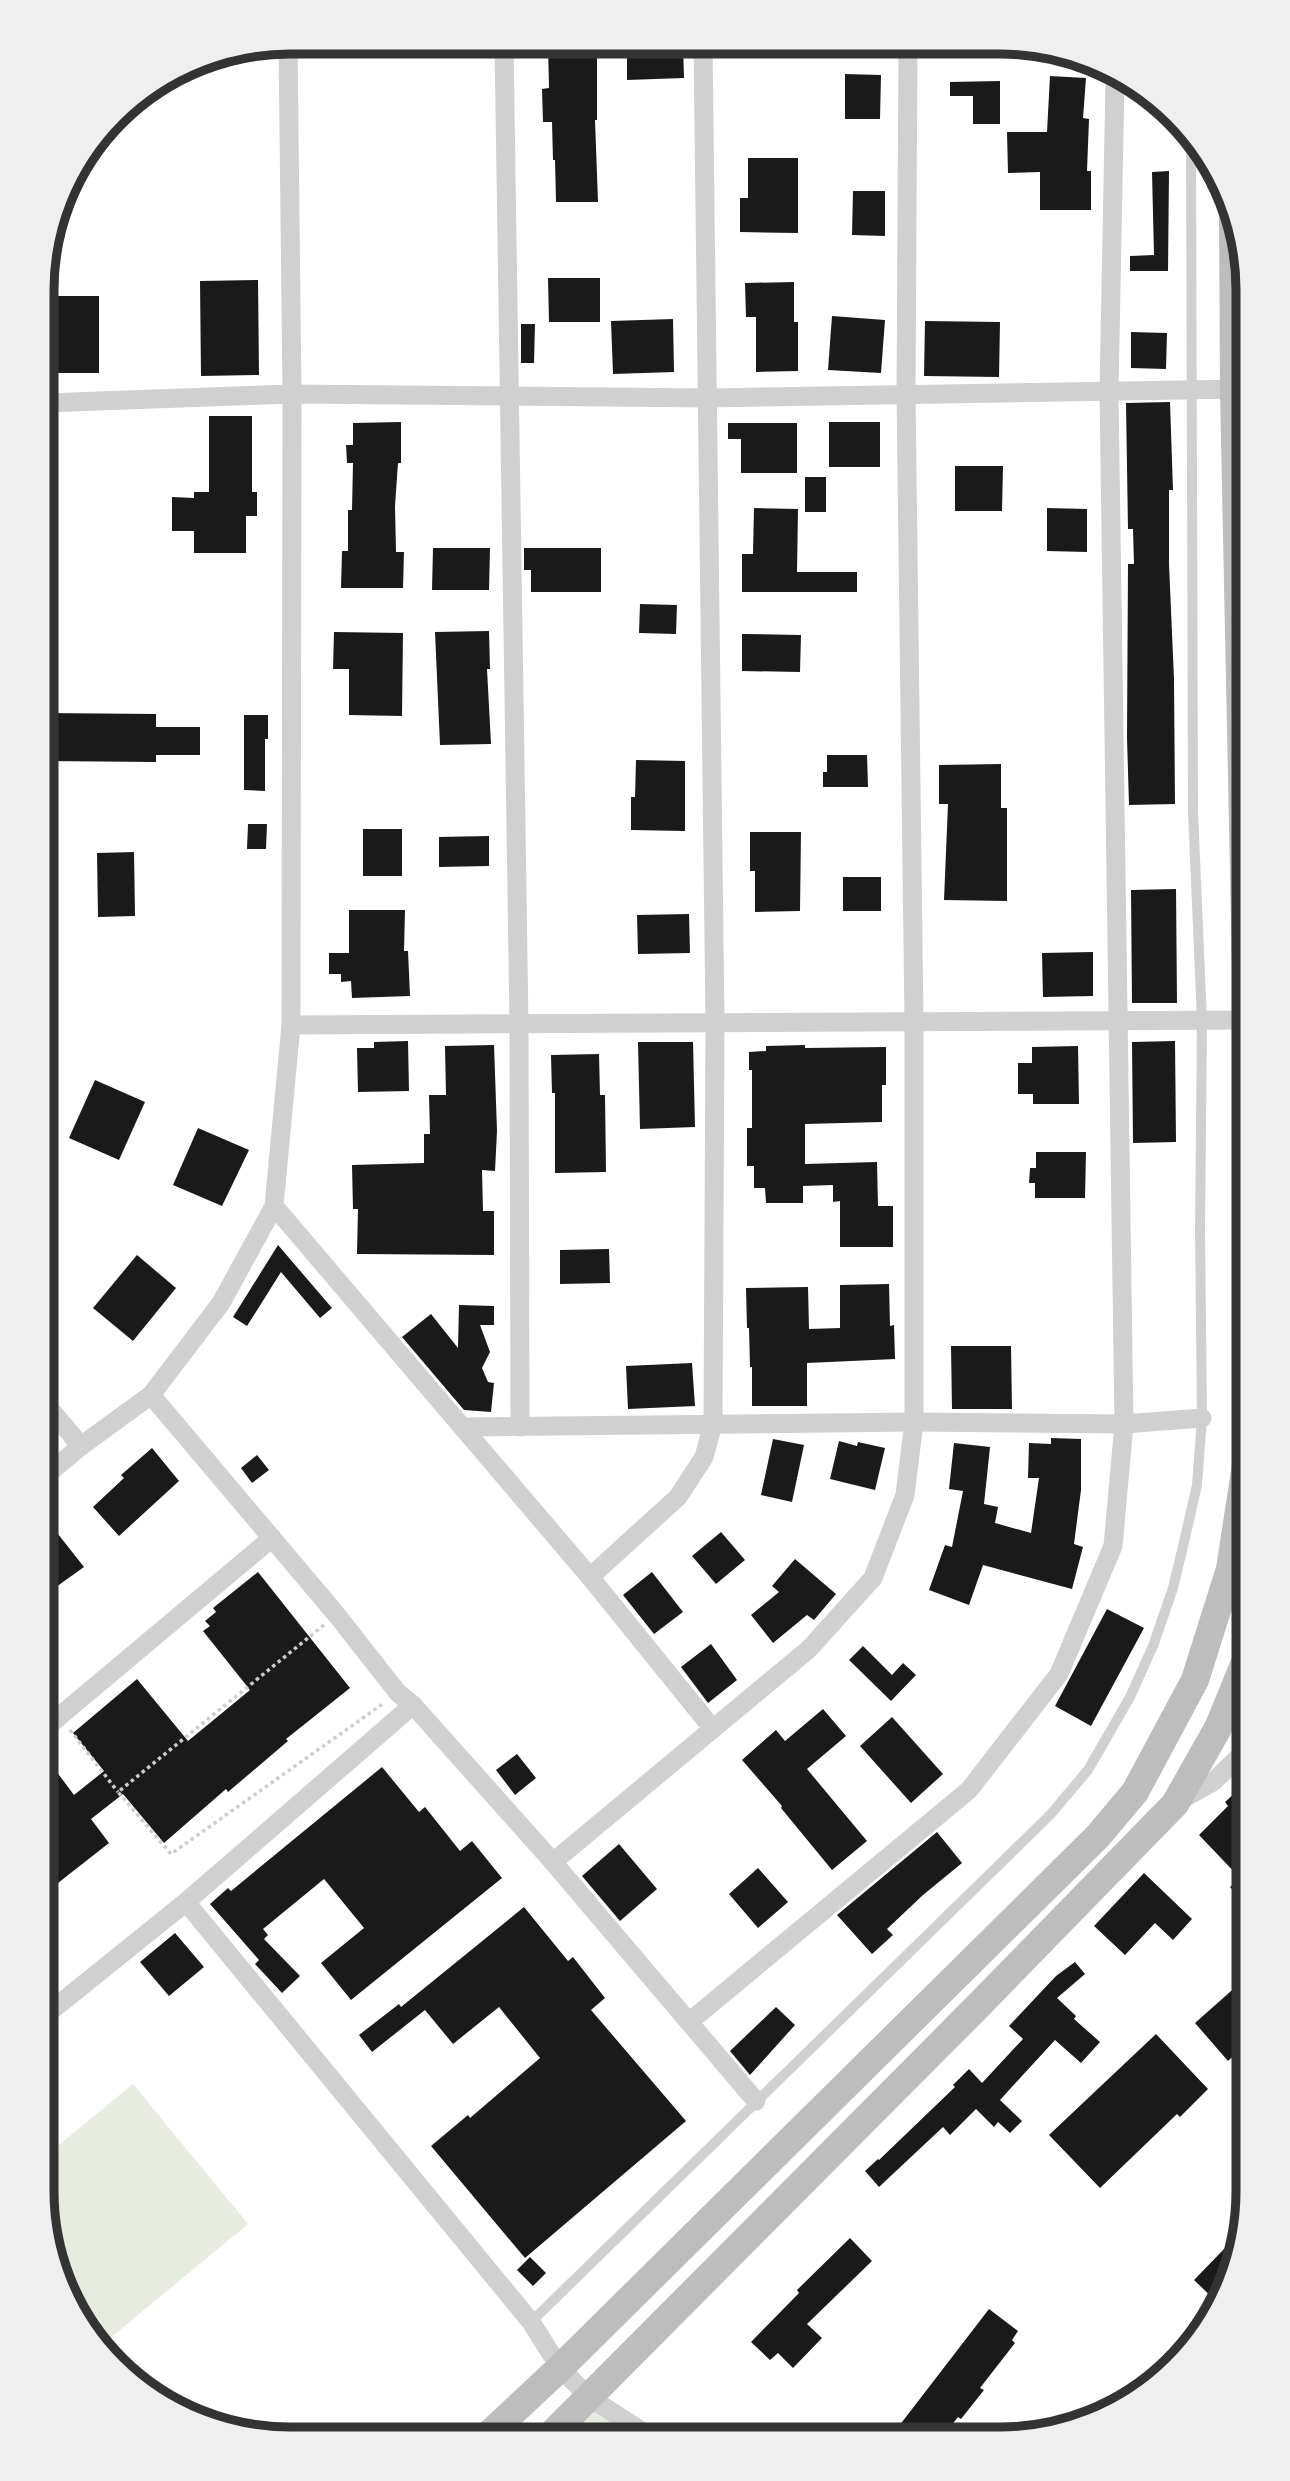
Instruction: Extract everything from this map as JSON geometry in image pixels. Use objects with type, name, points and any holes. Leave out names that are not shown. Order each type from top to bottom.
[{"type":"street","points":[[54,1469],[151,1395],[222,1303],[274,1206],[291,1025],[292,394],[288,54]]},
{"type":"street","points":[[504,54],[519,1024],[520,1427]]},
{"type":"street","points":[[590,1577],[678,1497],[704,1457],[713,1424],[716,1023],[703,54]]},
{"type":"street","points":[[553,1862],[809,1649],[873,1578],[905,1495],[914,1422],[914,1022],[906,394],[908,54]]},
{"type":"street","points":[[689,2022],[969,1790],[1059,1674],[1114,1546],[1124,1424],[1109,392],[1115,85]]},
{"type":"street","points":[[54,403],[292,394],[707,398],[1236,389]]},
{"type":"street","points":[[291,1025],[1236,1020]]},
{"type":"street","points":[[274,1206],[464,1427],[713,1728]]},
{"type":"street","points":[[151,1395],[405,1699],[553,1862],[756,2101]]},
{"type":"street","points":[[54,1414],[81,1446]]},
{"type":"street","points":[[464,1427],[914,1422],[1124,1424],[1202,1418]]},
{"type":"street","points":[[497,2427],[560,2368],[1098,1836],[1135,1792],[1195,1680],[1230,1569],[1235,1534]]},
{"type":"street","points":[[54,1722],[272,1538]]},
{"type":"street","points":[[559,2427],[969,2016],[1174,1804],[1218,1728],[1235,1686]]},
{"type":"street","points":[[54,2008],[186,1902],[405,1699]]},
{"type":"street","points":[[1174,1804],[1213,1782],[1235,1760]]},
{"type":"street","points":[[186,1902],[531,2322],[560,2368],[589,2396],[636,2427]]},
{"type":"lane","points":[[531,2322],[1050,1815],[1088,1770],[1130,1696],[1153,1646],[1173,1588],[1196,1485],[1202,1418],[1202,1021],[1193,811],[1191,153]]},
{"type":"path","points":[[118,1792],[336,1615]]},
{"type":"path","points":[[60,1717],[118,1792],[171,1854],[405,1699]]},
{"type":"shaded area","points":[[133,2084],[248,2224],[108,2340],[94,2322],[67,2266],[56,2221],[54,2149]]},
{"type":"shaded area","points":[[589,2397],[635,2427],[560,2427]]},
{"type":"building","points":[[548,54],[597,54],[595,120],[598,202],[556,202],[552,122],[543,122],[542,89],[549,88]]},
{"type":"building","points":[[627,54],[683,54],[684,78],[627,80]]},
{"type":"building","points":[[845,74],[881,75],[880,119],[845,119]]},
{"type":"building","points":[[1050,76],[1086,78],[1083,118],[1089,119],[1087,171],[1091,171],[1091,210],[1040,210],[1040,172],[1008,173],[1007,132],[1047,132]]},
{"type":"building","points":[[1000,81],[1000,124],[973,124],[973,96],[950,96],[950,82]]},
{"type":"building","points":[[748,158],[798,158],[798,233],[740,232],[740,198],[748,198]]},
{"type":"building","points":[[1169,171],[1168,271],[1130,271],[1130,256],[1154,255],[1152,172]]},
{"type":"building","points":[[853,191],[885,191],[885,236],[852,235]]},
{"type":"building","points":[[548,278],[600,278],[600,322],[549,322]]},
{"type":"building","points":[[258,280],[259,375],[201,376],[200,281]]},
{"type":"building","points":[[794,282],[794,322],[798,322],[798,371],[756,372],[756,317],[746,317],[745,283]]},
{"type":"building","points":[[54,296],[99,296],[99,373],[54,373]]},
{"type":"building","points":[[832,316],[885,320],[881,373],[828,370]]},
{"type":"building","points":[[673,319],[674,372],[613,374],[611,321]]},
{"type":"building","points":[[925,321],[1000,322],[999,377],[924,376]]},
{"type":"building","points":[[521,324],[535,324],[534,363],[521,363]]},
{"type":"building","points":[[1131,332],[1167,333],[1166,369],[1131,368]]},
{"type":"building","points":[[1170,402],[1173,490],[1169,490],[1169,564],[1174,679],[1175,804],[1129,805],[1128,564],[1134,564],[1133,529],[1128,529],[1126,403]]},
{"type":"building","points":[[209,416],[252,416],[252,492],[257,492],[257,516],[246,516],[246,553],[194,553],[194,531],[172,531],[172,497],[194,498],[194,492],[209,492]]},
{"type":"building","points":[[401,422],[401,463],[398,463],[395,506],[396,552],[404,552],[403,588],[341,588],[342,551],[348,551],[348,510],[352,510],[353,463],[347,463],[346,445],[353,445],[353,423]]},
{"type":"building","points":[[829,422],[880,422],[880,467],[829,467]]},
{"type":"building","points":[[728,423],[797,423],[797,473],[741,473],[741,439],[728,439]]},
{"type":"building","points":[[955,466],[1003,466],[1002,511],[955,511]]},
{"type":"building","points":[[805,477],[826,477],[826,512],[805,512]]},
{"type":"building","points":[[754,508],[798,509],[797,572],[857,572],[857,592],[742,592],[742,554],[753,554]]},
{"type":"building","points":[[1047,508],[1087,509],[1087,552],[1047,551]]},
{"type":"building","points":[[433,548],[490,548],[489,590],[432,590]]},
{"type":"building","points":[[524,548],[601,548],[601,592],[531,592],[531,570],[524,570]]},
{"type":"building","points":[[640,604],[677,605],[676,634],[639,633]]},
{"type":"building","points":[[489,631],[490,669],[487,669],[491,744],[440,745],[435,632]]},
{"type":"building","points":[[334,632],[403,633],[402,716],[349,715],[349,669],[333,669]]},
{"type":"building","points":[[742,634],[801,635],[800,672],[742,671]]},
{"type":"building","points":[[54,713],[156,714],[156,727],[200,727],[200,755],[156,755],[156,762],[54,761]]},
{"type":"building","points":[[244,715],[268,715],[265,791],[244,790]]},
{"type":"building","points":[[827,755],[867,755],[868,787],[823,787],[823,772],[827,772]]},
{"type":"building","points":[[636,760],[685,761],[685,831],[631,830],[631,797],[635,797]]},
{"type":"building","points":[[1001,764],[1001,808],[1007,808],[1007,901],[944,900],[948,804],[939,804],[939,765]]},
{"type":"building","points":[[248,824],[267,824],[266,849],[247,849]]},
{"type":"building","points":[[363,829],[402,829],[402,876],[363,876]]},
{"type":"building","points":[[750,832],[801,832],[800,911],[755,912],[755,871],[750,871]]},
{"type":"building","points":[[489,836],[489,866],[439,867],[439,837]]},
{"type":"building","points":[[134,852],[135,916],[98,917],[97,853]]},
{"type":"building","points":[[843,877],[881,877],[881,911],[843,911]]},
{"type":"building","points":[[1176,889],[1177,1003],[1132,1003],[1131,890]]},
{"type":"building","points":[[349,910],[405,910],[404,951],[408,951],[410,996],[352,998],[351,981],[341,982],[341,974],[329,974],[329,953],[349,953]]},
{"type":"building","points":[[689,914],[690,953],[638,954],[637,915]]},
{"type":"building","points":[[1093,952],[1093,996],[1043,997],[1042,953]]},
{"type":"building","points":[[408,1041],[409,1091],[358,1092],[357,1048],[374,1048],[374,1042]]},
{"type":"building","points":[[1175,1041],[1176,1142],[1133,1143],[1132,1042]]},
{"type":"building","points":[[638,1042],[693,1042],[695,1127],[640,1129]]},
{"type":"building","points":[[494,1045],[497,1131],[495,1171],[482,1170],[483,1211],[494,1211],[494,1255],[357,1254],[358,1209],[353,1209],[352,1165],[424,1163],[424,1134],[430,1134],[429,1095],[446,1095],[445,1046]]},
{"type":"building","points":[[805,1045],[805,1048],[886,1047],[882,1122],[805,1124],[805,1164],[877,1162],[878,1206],[893,1206],[893,1247],[840,1247],[840,1201],[833,1202],[833,1185],[803,1186],[803,1203],[766,1203],[765,1188],[754,1188],[754,1166],[747,1166],[747,1128],[752,1128],[752,1070],[749,1070],[749,1052],[766,1051],[766,1046]]},
{"type":"building","points":[[1078,1046],[1079,1104],[1033,1104],[1033,1094],[1018,1094],[1018,1063],[1032,1063],[1032,1047]]},
{"type":"building","points":[[599,1054],[600,1095],[605,1095],[606,1172],[555,1173],[555,1093],[552,1093],[551,1055]]},
{"type":"building","points":[[95,1080],[145,1102],[119,1160],[69,1138]]},
{"type":"building","points":[[198,1128],[249,1150],[222,1206],[173,1185]]},
{"type":"building","points":[[1036,1152],[1086,1152],[1085,1198],[1035,1198],[1035,1183],[1029,1183],[1030,1168],[1036,1168]]},
{"type":"building","points":[[278,1245],[332,1308],[320,1318],[281,1272],[247,1326],[233,1317]]},
{"type":"building","points":[[609,1249],[610,1283],[560,1284],[560,1250]]},
{"type":"building","points":[[137,1255],[176,1288],[133,1341],[93,1308]]},
{"type":"building","points":[[889,1284],[890,1326],[894,1325],[895,1359],[807,1363],[807,1406],[752,1406],[746,1288],[808,1287],[809,1329],[840,1328],[840,1285]]},
{"type":"building","points":[[459,1305],[494,1306],[494,1325],[480,1325],[490,1352],[482,1368],[488,1382],[494,1383],[491,1412],[464,1410],[402,1337],[431,1314],[458,1348]]},
{"type":"building","points":[[951,1346],[1011,1346],[1012,1409],[952,1409]]},
{"type":"building","points":[[692,1363],[695,1406],[628,1409],[626,1366]]},
{"type":"building","points":[[1051,1438],[1081,1439],[1081,1490],[1074,1544],[1083,1547],[1072,1589],[983,1565],[969,1605],[929,1590],[945,1545],[952,1547],[963,1491],[949,1489],[954,1443],[990,1447],[984,1504],[998,1507],[995,1523],[1031,1533],[1039,1478],[1028,1478],[1029,1443],[1051,1444]]},
{"type":"building","points":[[773,1439],[804,1445],[792,1502],[761,1495]]},
{"type":"building","points":[[839,1441],[857,1446],[858,1442],[885,1448],[875,1490],[830,1479]]},
{"type":"building","points":[[152,1448],[179,1481],[119,1536],[93,1507],[124,1478],[121,1475]]},
{"type":"building","points":[[257,1455],[269,1470],[252,1483],[241,1468]]},
{"type":"building","points":[[54,1529],[84,1567],[54,1588]]},
{"type":"building","points":[[721,1532],[745,1560],[716,1584],[692,1556]]},
{"type":"building","points":[[795,1559],[836,1594],[814,1620],[807,1615],[773,1643],[751,1615],[779,1592],[772,1586]]},
{"type":"building","points":[[258,1572],[350,1688],[164,1843],[123,1794],[91,1819],[109,1843],[58,1883],[54,1878],[54,1773],[56,1771],[74,1795],[104,1771],[73,1733],[137,1679],[188,1741],[250,1690],[203,1631],[210,1626],[205,1621],[216,1612],[213,1608]]},
{"type":"building","points":[[652,1572],[683,1612],[654,1634],[623,1595]]},
{"type":"building","points":[[1107,1609],[1144,1628],[1091,1726],[1055,1706]]},
{"type":"building","points":[[711,1644],[737,1680],[708,1703],[681,1667]]},
{"type":"building","points":[[863,1646],[892,1675],[903,1663],[916,1675],[891,1701],[849,1660]]},
{"type":"building","points":[[823,1709],[846,1736],[807,1769],[867,1841],[832,1870],[742,1760],[776,1730],[785,1741]]},
{"type":"building","points":[[892,1717],[943,1774],[911,1803],[860,1746]]},
{"type":"building","points":[[517,1754],[536,1778],[515,1795],[496,1770]]},
{"type":"building","points":[[382,1767],[419,1812],[425,1807],[460,1851],[472,1841],[502,1878],[351,2000],[321,1963],[364,1928],[324,1879],[263,1929],[268,1935],[264,1939],[300,1976],[282,1993],[255,1964],[259,1960],[210,1904],[228,1888],[231,1891]]},
{"type":"building","points":[[1235,1793],[1233,1825],[1235,1873],[1199,1835],[1228,1806],[1225,1802]]},
{"type":"building","points":[[937,1832],[962,1863],[887,1929],[893,1935],[872,1954],[837,1915]]},
{"type":"building","points":[[619,1844],[657,1889],[620,1921],[582,1876]]},
{"type":"building","points":[[758,1868],[788,1902],[758,1928],[729,1894]]},
{"type":"building","points":[[1144,1873],[1192,1919],[1173,1940],[1155,1923],[1125,1955],[1094,1926]]},
{"type":"building","points":[[524,1907],[568,1961],[573,1957],[605,1998],[591,2010],[686,2121],[525,2258],[431,2146],[468,2115],[470,2118],[540,2058],[499,2007],[453,2044],[425,2010],[372,2052],[359,2035],[399,2004],[401,2007]]},
{"type":"building","points":[[175,1933],[204,1967],[169,1996],[140,1962]]},
{"type":"building","points":[[1075,1962],[1085,1974],[1057,1998],[1076,2016],[1074,2019],[1100,2042],[1081,2063],[1055,2040],[1000,2100],[1022,2121],[1010,2133],[998,2122],[994,2127],[976,2109],[950,2135],[943,2127],[879,2187],[865,2171],[955,2087],[953,2085],[969,2069],[982,2083],[1023,2039],[1009,2026],[1056,1976]]},
{"type":"building","points":[[1235,1987],[1235,2054],[1228,2061],[1195,2023]]},
{"type":"building","points":[[776,2007],[795,2025],[750,2075],[730,2051]]},
{"type":"building","points":[[1156,2034],[1208,2089],[1180,2117],[1177,2114],[1100,2188],[1049,2135]]},
{"type":"building","points":[[850,2238],[872,2261],[807,2324],[822,2338],[793,2368],[778,2353],[770,2360],[751,2342],[799,2293],[797,2290]]},
{"type":"building","points":[[1225,2248],[1228,2251],[1211,2296],[1194,2280]]},
{"type":"building","points":[[530,2257],[546,2273],[533,2286],[517,2270]]},
{"type":"building","points":[[989,2309],[1018,2331],[1012,2340],[1015,2343],[980,2388],[984,2390],[961,2419],[958,2417],[950,2427],[898,2427]]}]
